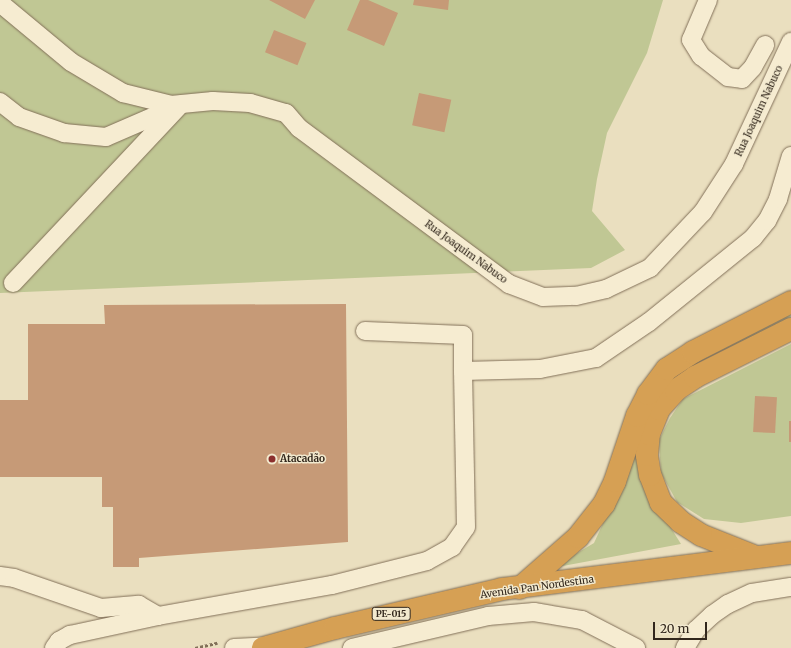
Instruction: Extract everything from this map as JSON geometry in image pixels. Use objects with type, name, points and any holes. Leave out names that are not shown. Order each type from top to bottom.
[{"type":"highway","points":[[520,588],[578,537],[604,504],[615,481],[637,416],[648,394],[667,369],[693,352],[791,302]]},
{"type":"highway","points":[[761,558],[701,535],[681,522],[661,503],[648,462],[649,434],[658,409],[676,390],[695,377],[791,329]]},
{"type":"highway","name":"Avenida Pan Nordestina","points":[[266,647],[432,604],[520,588],[791,553]]},
{"type":"street","points":[[708,0],[691,40],[701,56],[728,77],[742,79],[753,67],[765,45]]},
{"type":"street","points":[[0,3],[71,62],[123,93],[171,105],[181,104]]},
{"type":"street","name":"Rua Joaquim Nabuco","points":[[181,104],[213,102],[250,104],[286,112],[299,128],[509,284],[543,298],[576,296],[606,288],[650,268],[703,212],[734,164],[791,42]]},
{"type":"street","points":[[0,102],[19,116],[64,133],[106,136],[181,104]]},
{"type":"street","points":[[13,283],[181,104]]},
{"type":"street","points":[[463,371],[540,369],[596,358],[649,322],[753,238],[767,222],[778,199],[791,156]]},
{"type":"street","points":[[54,648],[59,641],[70,636],[158,616],[332,585],[427,561],[452,547],[466,527],[463,334],[365,331]]},
{"type":"street","points":[[0,576],[14,578],[100,608],[139,605],[158,616]]},
{"type":"street","points":[[685,648],[696,630],[712,615],[728,604],[752,593],[791,587]]},
{"type":"street","points":[[352,648],[488,616],[534,612],[582,620],[636,648]]},
{"type":"street","points":[[234,648],[266,647]]},
{"type":"green space","points":[[0,0],[663,0],[647,53],[607,133],[592,211],[625,250],[591,268],[0,293]]},
{"type":"green space","points":[[791,308],[791,321],[683,378],[656,407],[643,439],[646,475],[656,504],[681,544],[552,568],[594,543],[615,497],[643,414],[671,375]]},
{"type":"green space","points":[[791,344],[791,516],[741,523],[704,519],[677,502],[661,473],[659,440],[670,418],[683,399]]},
{"type":"building","points":[[269,0],[315,0],[305,19]]},
{"type":"building","points":[[360,0],[368,0],[398,13],[384,46],[347,30]]},
{"type":"building","points":[[414,0],[449,0],[448,10],[413,5]]},
{"type":"building","points":[[274,30],[306,43],[297,65],[265,52]]},
{"type":"building","points":[[419,93],[451,100],[444,132],[412,125]]},
{"type":"building","points":[[346,304],[348,542],[139,558],[139,567],[113,567],[113,507],[102,507],[102,477],[0,477],[0,400],[28,400],[28,324],[105,324],[104,305]]},
{"type":"building","points":[[755,396],[777,397],[775,433],[753,432]]},
{"type":"building","points":[[789,421],[791,421],[791,442],[789,442]]},
{"type":"place","name":"Atacadão","points":[[272,459]]}]
